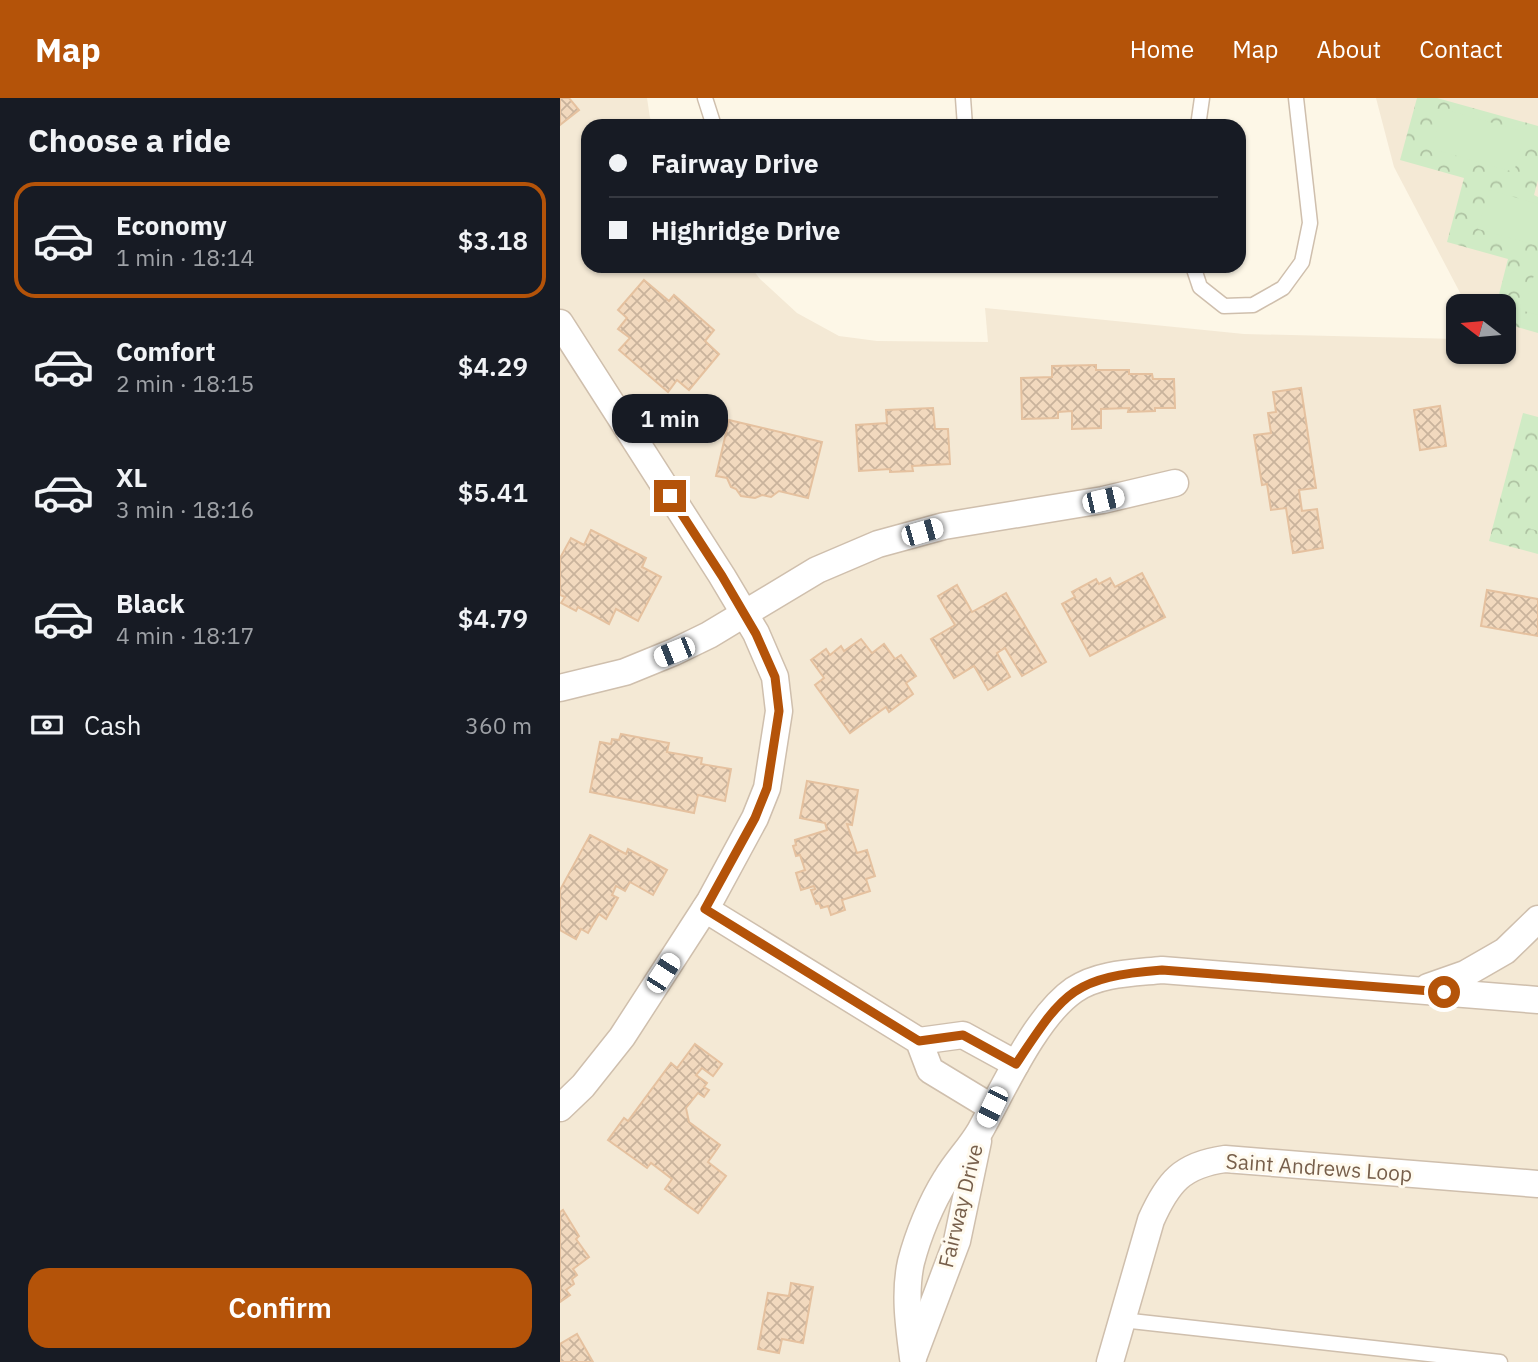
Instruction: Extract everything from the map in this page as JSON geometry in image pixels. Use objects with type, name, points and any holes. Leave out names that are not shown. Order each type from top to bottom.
[{"type":"street","points":[[560,323],[756,634],[775,677],[779,711],[767,788],[755,818],[705,909],[622,1037],[583,1086],[560,1108]]},
{"type":"street","points":[[560,688],[625,672],[662,657],[709,635],[817,570],[878,544],[944,526],[1103,500],[1174,484]]},
{"type":"street","points":[[705,909],[919,1041],[930,1070],[992,1107]]},
{"type":"street","points":[[1419,990],[1465,974],[1505,951],[1538,919]]},
{"type":"street","name":"Fairway Drive","points":[[913,1360],[908,1322],[911,1264],[920,1234],[945,1180],[979,1132],[1016,1064],[1051,1011],[1075,990],[1100,978],[1162,970],[1538,1000]]},
{"type":"street","points":[[919,1041],[963,1035],[1016,1064]]},
{"type":"street","name":"Fairway Drive","points":[[913,1360],[957,1241],[979,1132]]},
{"type":"street","name":"Saint Andrews Loop","points":[[1110,1362],[1151,1220],[1160,1200],[1171,1183],[1186,1170],[1205,1162],[1225,1159],[1538,1184]]},
{"type":"lane","points":[[705,98],[712,119]]},
{"type":"lane","points":[[963,98],[964,119]]},
{"type":"lane","points":[[1199,119],[1202,98]]},
{"type":"lane","points":[[1195,273],[1200,287],[1224,306],[1253,305],[1283,288],[1302,262],[1310,223],[1296,98]]},
{"type":"lane","points":[[1122,1320],[1500,1362]]},
{"type":"shaded area","points":[[560,98],[647,98],[651,119],[581,119],[581,273],[755,273],[797,313],[839,336],[877,341],[988,342],[985,308],[1244,334],[1446,339],[1446,364],[1516,364],[1516,294],[1461,294],[1394,167],[1376,98],[1538,98],[1538,1362],[560,1362]]},
{"type":"green space","points":[[1417,98],[1437,98],[1538,126],[1538,180],[1534,195],[1538,197],[1538,333],[1516,327],[1516,294],[1499,294],[1508,259],[1447,242],[1464,178],[1400,160]]},
{"type":"green space","points":[[1443,109],[1525,132],[1514,172],[1432,149]]},
{"type":"green space","points":[[1489,190],[1538,204],[1538,246],[1478,229]]},
{"type":"green space","points":[[1535,271],[1538,272],[1538,315],[1524,311]]},
{"type":"green space","points":[[1523,413],[1538,417],[1538,554],[1489,541]]},
{"type":"green space","points":[[1533,487],[1538,488],[1538,531],[1522,526]]},
{"type":"building","points":[[560,98],[569,98],[579,110],[560,125]]},
{"type":"building","points":[[644,280],[669,301],[674,295],[714,330],[705,341],[719,354],[689,390],[677,380],[668,392],[619,350],[630,338],[618,329],[627,318],[618,310]]},
{"type":"building","points":[[1096,365],[1096,370],[1129,370],[1129,374],[1152,374],[1153,379],[1174,379],[1175,408],[1128,412],[1129,408],[1101,409],[1101,428],[1072,429],[1072,411],[1058,412],[1058,418],[1022,419],[1021,378],[1052,377],[1052,366]]},
{"type":"building","points":[[1301,388],[1316,488],[1299,490],[1302,511],[1317,509],[1323,548],[1293,553],[1286,508],[1271,510],[1267,484],[1262,485],[1254,435],[1271,433],[1268,413],[1276,412],[1273,392]]},
{"type":"building","points":[[1440,406],[1446,446],[1420,450],[1414,410]]},
{"type":"building","points":[[933,408],[935,429],[948,429],[950,464],[912,466],[913,471],[859,471],[856,425],[887,423],[886,410]]},
{"type":"building","points":[[729,420],[822,442],[808,498],[779,491],[771,497],[741,496],[731,487],[727,478],[716,476]]},
{"type":"building","points":[[591,530],[646,558],[642,567],[661,577],[638,621],[616,609],[609,624],[578,607],[576,611],[561,603],[565,597],[560,595],[560,558],[571,538],[584,545]]},
{"type":"building","points":[[1142,573],[1165,617],[1090,656],[1062,604],[1075,597],[1072,592],[1096,579],[1099,584],[1110,578],[1115,587]]},
{"type":"building","points":[[957,585],[972,612],[1006,593],[1046,662],[1022,676],[1005,648],[997,653],[1010,677],[988,690],[974,666],[954,678],[931,639],[955,625],[938,596]]},
{"type":"building","points":[[1487,590],[1538,599],[1538,636],[1481,626]]},
{"type":"building","points":[[861,639],[872,653],[884,644],[895,659],[901,655],[916,676],[906,683],[913,694],[889,712],[886,707],[850,733],[815,685],[824,678],[811,660],[826,649],[830,655],[841,646],[844,651]]},
{"type":"building","points":[[621,734],[669,743],[667,752],[702,758],[701,764],[731,769],[725,801],[698,795],[694,813],[590,792],[600,742],[611,744],[612,739],[619,740]]},
{"type":"building","points":[[807,781],[858,790],[852,825],[847,824],[857,853],[867,850],[875,876],[866,879],[870,891],[842,900],[845,910],[831,915],[828,906],[821,908],[819,903],[816,904],[811,890],[815,889],[814,886],[801,890],[796,873],[805,870],[800,855],[796,856],[793,846],[796,845],[795,840],[827,830],[825,823],[800,818]]},
{"type":"building","points":[[590,835],[626,854],[628,849],[667,870],[653,895],[630,882],[625,891],[616,886],[612,895],[618,898],[606,919],[599,914],[588,933],[581,929],[576,939],[560,930],[560,890]]},
{"type":"building","points":[[695,1044],[722,1064],[713,1076],[702,1068],[696,1075],[707,1083],[704,1087],[709,1090],[704,1097],[698,1093],[686,1108],[689,1122],[720,1145],[708,1162],[726,1176],[698,1213],[665,1189],[672,1179],[651,1163],[647,1168],[608,1140],[624,1118],[628,1121],[671,1063],[677,1068]]},
{"type":"building","points":[[563,1210],[579,1236],[576,1239],[589,1257],[573,1269],[577,1275],[572,1279],[574,1284],[566,1290],[570,1295],[560,1302],[560,1212]]},
{"type":"building","points":[[791,1283],[813,1287],[803,1343],[782,1339],[779,1353],[758,1349],[768,1293],[789,1296]]},
{"type":"building","points":[[577,1334],[593,1362],[560,1362],[560,1344]]},
{"type":"route","points":[[670,496],[756,634],[775,677],[779,711],[767,788],[755,818],[705,909],[919,1041],[963,1035],[1016,1064],[1051,1011],[1075,990],[1100,978],[1128,973],[1162,970],[1444,992]]}]
